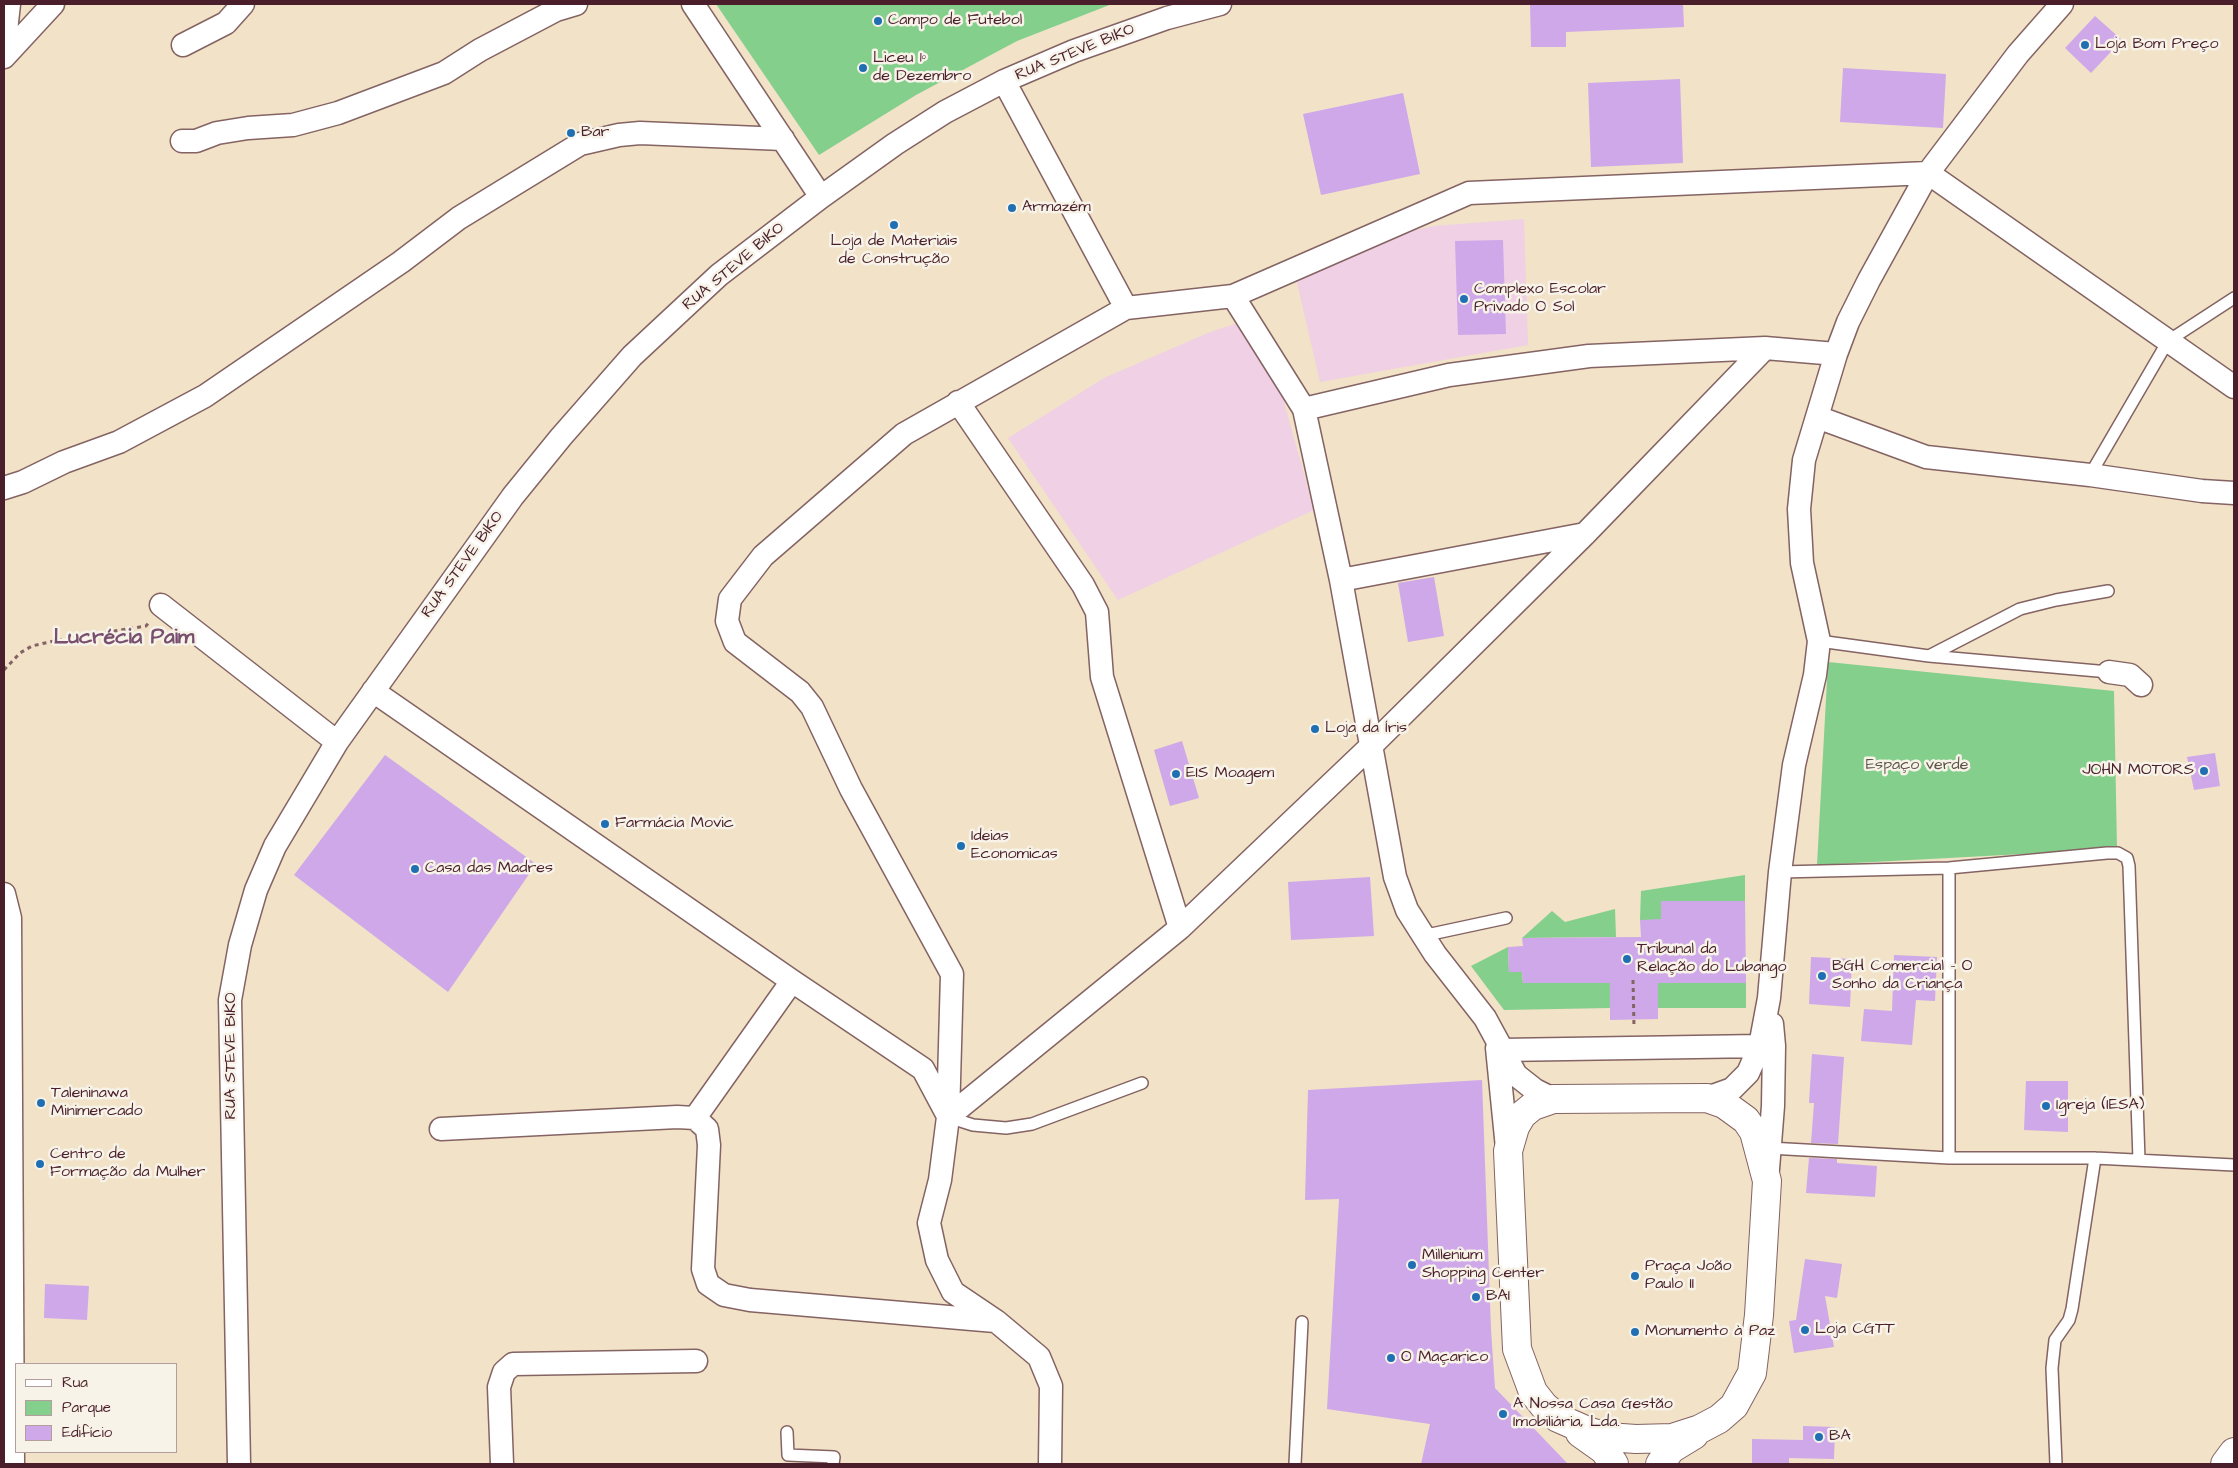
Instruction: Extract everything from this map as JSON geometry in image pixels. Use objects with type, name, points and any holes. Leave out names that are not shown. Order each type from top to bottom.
[{"type":"street","points":[[4,49],[9,4]]},
{"type":"street","points":[[4,57],[53,4]]},
{"type":"street","points":[[182,45],[226,23],[243,4]]},
{"type":"street","points":[[182,140],[196,142],[217,133],[248,128],[293,125],[338,113],[444,73],[480,50],[548,15],[576,4]]},
{"type":"street","points":[[693,4],[821,197]]},
{"type":"street","name":"RUA STEVE BIKO","points":[[239,1464],[230,1000],[240,945],[256,890],[275,846],[337,742],[513,496],[632,356],[719,275],[821,197],[895,144],[945,112],[1004,81],[1181,8],[1220,4]]},
{"type":"street","points":[[1707,1098],[1732,1088],[1748,1073],[1760,1046],[1769,998],[1780,872],[1794,765],[1815,675],[1819,640],[1802,563],[1799,509],[1804,460],[1836,354],[1848,322],[1928,173],[2018,54],[2062,4]]},
{"type":"street","points":[[1004,81],[1126,308]]},
{"type":"street","points":[[4,488],[23,482],[64,462],[119,442],[205,396],[401,262],[459,218],[580,144],[618,135],[640,133],[783,139]]},
{"type":"street","points":[[1050,1464],[1051,1386],[1039,1357],[996,1321],[953,1292],[937,1260],[929,1223],[940,1180],[948,1117],[952,974],[852,789],[812,707],[800,692],[735,642],[727,621],[730,599],[763,556],[904,434],[1126,308],[1233,296],[1469,193],[1928,173],[2234,387]]},
{"type":"street","points":[[1233,296],[1304,409],[1341,580],[1395,877],[1407,910],[1422,936],[1485,1018],[1516,1075],[1535,1090],[1553,1100]]},
{"type":"street","points":[[1304,409],[1449,375],[1589,356],[1766,348],[1836,354]]},
{"type":"street","points":[[948,1117],[1180,928],[1370,747],[1585,534],[1766,348]]},
{"type":"street","points":[[958,402],[1082,585],[1097,612],[1102,677],[1180,928]]},
{"type":"street","points":[[1817,417],[1926,457],[2090,475],[2202,491],[2234,493]]},
{"type":"street","points":[[1341,580],[1585,534]]},
{"type":"street","points":[[161,605],[337,742]]},
{"type":"street","points":[[2109,672],[2130,675],[2141,685]]},
{"type":"street","points":[[373,691],[792,981],[923,1069],[948,1117]]},
{"type":"street","points":[[4,894],[10,918],[7,1107],[8,1331],[13,1464]]},
{"type":"street","points":[[695,1118],[792,981]]},
{"type":"street","points":[[1660,1464],[1671,1449],[1719,1419],[1734,1406],[1752,1373],[1759,1315],[1773,1106],[1774,1046],[1769,998]]},
{"type":"street","points":[[1499,1044],[1634,1048],[1760,1046]]},
{"type":"street","points":[[1499,1044],[1508,1151],[1517,1350],[1533,1392],[1558,1418],[1604,1450],[1614,1464]]},
{"type":"street","points":[[1508,1151],[1515,1127],[1522,1115],[1533,1106],[1553,1100],[1707,1098],[1724,1104],[1746,1120],[1754,1132],[1767,1181]]},
{"type":"street","points":[[441,1129],[677,1117],[695,1118],[707,1129],[709,1145],[703,1269],[708,1284],[724,1295],[750,1300],[996,1321]]},
{"type":"street","points":[[502,1464],[500,1387],[504,1372],[512,1364],[696,1361]]},
{"type":"street","points":[[1558,1418],[1607,1437],[1636,1439],[1672,1438],[1700,1430],[1719,1419]]},
{"type":"street","points":[[2225,1464],[2234,1452]]},
{"type":"lane","points":[[2090,475],[2168,341],[2234,298]]},
{"type":"lane","points":[[1929,656],[2020,609],[2056,600],[2108,591]]},
{"type":"lane","points":[[1819,640],[1929,656],[2109,672]]},
{"type":"lane","points":[[1780,872],[1949,868],[2107,853],[2118,853],[2126,858],[2129,866],[2139,1160]]},
{"type":"lane","points":[[1949,868],[1949,1158]]},
{"type":"lane","points":[[1422,936],[1506,918]]},
{"type":"lane","points":[[948,1117],[973,1125],[1006,1128],[1032,1124],[1142,1083]]},
{"type":"lane","points":[[1769,1148],[1949,1158],[2095,1158],[2234,1165]]},
{"type":"lane","points":[[2056,1464],[2052,1368],[2055,1340],[2069,1320],[2072,1309],[2095,1158]]},
{"type":"lane","points":[[1295,1464],[1302,1322]]},
{"type":"lane","points":[[787,1432],[788,1455],[834,1457],[834,1464]]},
{"type":"path","points":[[4,670],[20,653],[32,646],[146,626],[161,605]]},
{"type":"path","points":[[1633,980],[1634,1048]]},
{"type":"shaded area","points":[[1524,219],[1528,345],[1320,382],[1291,257],[1434,226]]},
{"type":"shaded area","points":[[1260,316],[1314,510],[1118,600],[1008,438],[1104,378],[1210,332]]},
{"type":"green space","name":"Liceu 1º de Dezembro","points":[[716,4],[1112,4],[1017,41],[916,95],[819,155]]},
{"type":"green space","name":"Espaço verde","points":[[1828,662],[2114,691],[2117,849],[1817,865]]},
{"type":"green space","points":[[1745,875],[1745,901],[1661,901],[1661,938],[1654,920],[1640,920],[1641,891]]},
{"type":"green space","points":[[1615,909],[1616,937],[1522,938],[1552,911],[1565,922]]},
{"type":"green space","points":[[1508,947],[1509,972],[1522,972],[1523,983],[1610,983],[1610,1008],[1504,1010],[1471,966]]},
{"type":"green space","points":[[1658,983],[1746,983],[1746,1008],[1658,1008]]},
{"type":"building","points":[[1530,4],[1683,4],[1684,27],[1566,32],[1566,47],[1531,47]]},
{"type":"building","points":[[2095,16],[2122,40],[2091,73],[2065,48]]},
{"type":"building","points":[[1843,68],[1946,74],[1943,128],[1840,122]]},
{"type":"building","points":[[1680,79],[1683,163],[1591,167],[1588,83]]},
{"type":"building","points":[[1403,93],[1420,174],[1321,195],[1303,114]]},
{"type":"building","points":[[1503,240],[1506,334],[1458,335],[1455,241]]},
{"type":"building","points":[[1434,577],[1444,636],[1408,642],[1398,583]]},
{"type":"building","name":"EIS Moagem","points":[[1182,741],[1199,798],[1170,806],[1154,750]]},
{"type":"building","name":"JOHN MOTORS","points":[[2215,753],[2220,786],[2194,790],[2187,757]]},
{"type":"building","name":"Casa das Madres","points":[[385,755],[536,864],[448,992],[294,875]]},
{"type":"building","points":[[1370,877],[1374,936],[1291,940],[1288,882]]},
{"type":"building","name":"Tribunal da Relação do Lubango","points":[[1661,901],[1745,901],[1746,983],[1658,983],[1658,1019],[1610,1020],[1610,983],[1523,983],[1522,972],[1509,972],[1508,947],[1523,946],[1522,938],[1641,937],[1640,920],[1661,919]]},
{"type":"building","points":[[1894,955],[1937,957],[1935,1001],[1916,1000],[1912,1045],[1861,1041],[1864,1009],[1892,1011]]},
{"type":"building","points":[[1811,957],[1852,959],[1850,1007],[1809,1004]]},
{"type":"building","points":[[1812,1054],[1844,1057],[1838,1144],[1811,1143],[1814,1103],[1809,1103]]},
{"type":"building","name":"Millenium Shopping Center","points":[[1482,1080],[1491,1330],[1495,1388],[1568,1464],[1421,1464],[1430,1424],[1327,1409],[1339,1199],[1305,1200],[1308,1090]]},
{"type":"building","name":"Igreja (IESA)","points":[[2026,1081],[2068,1081],[2068,1132],[2024,1130]]},
{"type":"building","points":[[1809,1158],[1837,1159],[1837,1163],[1877,1166],[1875,1197],[1806,1193]]},
{"type":"building","points":[[1805,1259],[1842,1264],[1837,1298],[1825,1296],[1834,1347],[1794,1353],[1789,1321],[1796,1320]]},
{"type":"building","points":[[45,1284],[89,1286],[87,1320],[44,1318]]},
{"type":"building","points":[[1803,1426],[1835,1427],[1834,1459],[1789,1458],[1789,1464],[1752,1464],[1752,1439],[1803,1440]]},
{"type":"place","name":"Campo de Futebol","points":[[878,21]]},
{"type":"place","name":"Loja Bom Preço","points":[[2085,45]]},
{"type":"place","name":"Liceu 1º de Dezembro","points":[[863,68]]},
{"type":"place","name":"Bar","points":[[571,133]]},
{"type":"place","name":"Armazém","points":[[1012,208]]},
{"type":"place","name":"Loja de Materiais de Construção","points":[[894,225]]},
{"type":"place","name":"Complexo Escolar Privado O Sol","points":[[1464,299]]},
{"type":"place","name":"Loja da Íris","points":[[1315,729]]},
{"type":"place","name":"JOHN MOTORS","points":[[2204,771]]},
{"type":"place","name":"EIS Moagem","points":[[1176,774]]},
{"type":"place","name":"Farmácia Movic","points":[[605,824]]},
{"type":"place","name":"Ideias Economicas","points":[[961,846]]},
{"type":"place","name":"Casa das Madres","points":[[415,869]]},
{"type":"place","name":"Tribunal da Relação do Lubango","points":[[1627,959]]},
{"type":"place","name":"BGH Comercial - O Sonho da Criança","points":[[1822,976]]},
{"type":"place","name":"Taleninawa Minimercado","points":[[41,1103]]},
{"type":"place","name":"Igreja (IESA)","points":[[2046,1106]]},
{"type":"place","name":"Centro de Formação da Mulher","points":[[40,1164]]},
{"type":"place","name":"Millenium Shopping Center","points":[[1412,1265]]},
{"type":"place","name":"Praça João Paulo II","points":[[1635,1276]]},
{"type":"place","name":"BAI","points":[[1476,1297]]},
{"type":"place","name":"Loja CGTT","points":[[1805,1330]]},
{"type":"place","name":"Monumento à Paz","points":[[1635,1332]]},
{"type":"place","name":"O Maçarico","points":[[1391,1358]]},
{"type":"place","name":"A Nossa Casa Gestão Imobiliária, Lda.","points":[[1503,1414]]},
{"type":"place","name":"BA","points":[[1819,1437]]},
{"type":"district","name":"Lucrécia Paim","points":[[124,639]]}]
